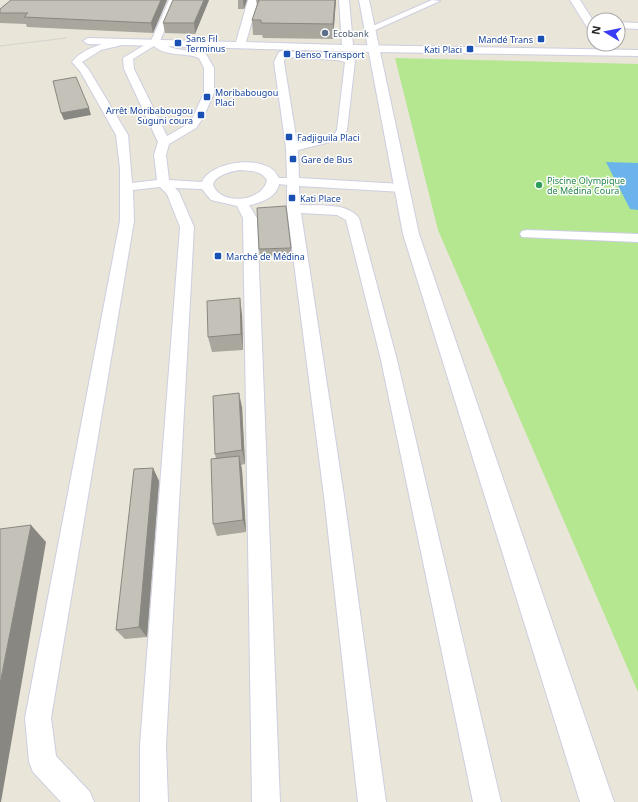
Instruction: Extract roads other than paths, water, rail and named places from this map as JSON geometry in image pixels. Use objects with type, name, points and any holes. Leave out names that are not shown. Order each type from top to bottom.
[{"type":"street","points":[[240,45],[253,0]]},
{"type":"street","points":[[344,0],[348,48]]},
{"type":"street","points":[[364,0],[411,234],[597,802]]},
{"type":"street","points":[[575,0],[586,16]]},
{"type":"street","points":[[626,25],[638,26]]},
{"type":"street","points":[[88,41],[240,45],[284,50],[348,48],[586,48]]},
{"type":"street","points":[[626,51],[638,53]]},
{"type":"lane","points":[[154,802],[153,745],[187,227],[173,192],[163,183],[160,155],[164,142],[129,70],[128,58],[156,42],[173,0]]},
{"type":"lane","points":[[370,29],[436,2]]},
{"type":"lane","points":[[80,802],[43,762],[38,718],[126,221],[126,168],[122,135],[84,70],[77,62],[84,55],[97,48],[122,42]]},
{"type":"lane","points":[[156,42],[163,49],[195,53],[203,56],[209,68],[209,93],[198,118],[192,126],[164,142]]},
{"type":"lane","points":[[292,148],[338,137],[342,130],[350,61],[338,57],[284,50],[279,62],[292,148],[294,209],[334,496],[372,802]]},
{"type":"lane","points":[[274,180],[272,191],[264,196],[242,202],[230,202],[217,198],[209,193],[207,186],[209,180],[214,174],[239,166],[266,171],[274,180],[402,188]]},
{"type":"lane","points":[[126,187],[163,183],[207,186]]},
{"type":"lane","points":[[242,202],[250,218],[266,802]]},
{"type":"lane","points":[[294,209],[340,211],[352,218],[391,368],[487,802]]},
{"type":"lane","points":[[527,234],[638,238]]},
{"type":"water","points":[[606,162],[638,163],[638,210],[630,209]]},
{"type":"place","name":"Ecobank","points":[[325,33]]},
{"type":"place","name":"Mandé Trans","points":[[541,39]]},
{"type":"place","name":"Sans Fil Terminus","points":[[178,43]]},
{"type":"place","name":"Kati Placi","points":[[470,49]]},
{"type":"place","name":"Benso Transport","points":[[287,54]]},
{"type":"place","name":"Moribabougou Placi","points":[[207,97]]},
{"type":"place","name":"Arrêt Moribabougou Suguni coura","points":[[201,115]]},
{"type":"place","name":"Fadjiguila Placi","points":[[289,137]]},
{"type":"place","name":"Gare de Bus","points":[[293,159]]},
{"type":"place","name":"Piscine Olympique de Médina Coura","points":[[539,185]]},
{"type":"place","name":"Kati Place","points":[[292,198]]},
{"type":"place","name":"Marché de Médina","points":[[218,256]]}]
